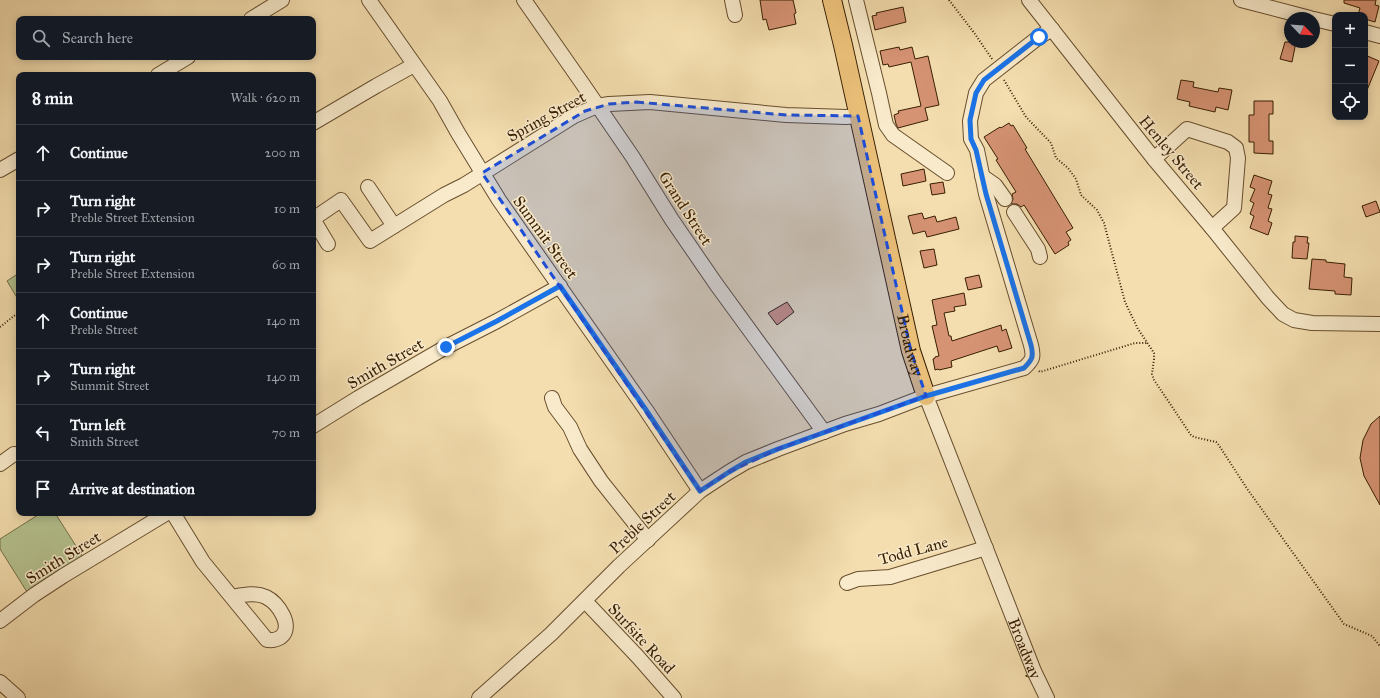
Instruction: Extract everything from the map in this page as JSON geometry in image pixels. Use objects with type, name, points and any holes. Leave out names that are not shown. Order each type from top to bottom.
[{"type":"main road","name":"Broadway","points":[[832,0],[911,351],[926,396]]},
{"type":"street","points":[[256,16],[282,0]]},
{"type":"street","name":"Summit Street","points":[[369,0],[440,101],[499,200],[646,410],[700,491]]},
{"type":"street","name":"Grand Street","points":[[524,0],[632,156],[672,220],[716,284],[824,432]]},
{"type":"street","points":[[732,0],[735,14]]},
{"type":"street","points":[[856,0],[886,125],[893,136],[947,173]]},
{"type":"street","name":"Henley Street","points":[[1028,0],[1154,159],[1268,298],[1283,314],[1294,320],[1312,324],[1380,324]]},
{"type":"street","points":[[1241,0],[1287,12]]},
{"type":"street","points":[[1320,20],[1332,23]]},
{"type":"street","points":[[1029,363],[1033,356],[1031,345],[986,194],[976,150],[971,139],[970,120],[976,93],[984,80],[1039,37],[1052,29]]},
{"type":"street","points":[[1368,33],[1380,36]]},
{"type":"street","points":[[843,45],[866,42]]},
{"type":"street","points":[[163,72],[183,60]]},
{"type":"street","points":[[316,121],[414,65]]},
{"type":"street","name":"Spring Street","points":[[316,217],[341,200],[370,241],[574,116],[597,106],[616,103],[650,102],[786,115],[858,116]]},
{"type":"street","points":[[1154,159],[1186,129],[1228,142],[1236,148],[1238,158],[1234,208],[1212,228]]},
{"type":"street","points":[[0,170],[16,165]]},
{"type":"street","points":[[982,176],[995,185],[1005,199]]},
{"type":"street","points":[[368,187],[394,226]]},
{"type":"street","points":[[1014,212],[1038,249],[1040,257]]},
{"type":"street","points":[[316,224],[328,244]]},
{"type":"street","name":"Smith Street","points":[[316,424],[446,347],[560,286]]},
{"type":"street","name":"Preble Street","points":[[479,698],[551,634],[619,566],[700,491],[729,472],[746,462],[824,432],[879,414],[926,396],[1024,368],[1029,363]]},
{"type":"street","name":"Broadway","points":[[926,396],[1034,671],[1047,698]]},
{"type":"street","points":[[552,398],[555,407],[570,427],[580,449],[601,481],[648,540]]},
{"type":"street","points":[[0,464],[14,454]]},
{"type":"street","name":"Smith Street","points":[[0,621],[34,595],[63,576],[161,516]]},
{"type":"street","points":[[174,516],[203,562],[232,597]]},
{"type":"street","name":"Todd Lane","points":[[847,583],[858,579],[890,577],[986,548]]},
{"type":"street","name":"Surfsite Road","points":[[585,601],[674,698]]},
{"type":"street","points":[[0,682],[18,698]]},
{"type":"path","points":[[949,0],[975,34],[994,63]]},
{"type":"path","points":[[1005,80],[1026,117],[1051,143],[1056,158],[1068,168],[1076,179],[1081,195],[1097,210],[1101,216],[1125,302],[1135,323],[1154,353],[1152,374],[1154,380],[1191,435],[1216,442],[1248,490],[1344,624],[1372,636],[1380,646]]},
{"type":"path","points":[[0,327],[16,314]]},
{"type":"path","points":[[1029,363],[1040,372],[1135,343],[1147,343]]},
{"type":"highlighted area","points":[[636,102],[786,115],[858,116],[911,351],[926,396],[778,449],[729,472],[700,491],[482,173],[585,111],[609,104]]},
{"type":"green space","points":[[16,275],[16,296],[7,281]]},
{"type":"green space","points":[[36,516],[57,516],[83,557],[27,592],[0,549],[0,539]]},
{"type":"building","points":[[760,0],[793,0],[796,13],[794,14],[796,24],[769,30],[766,19],[763,20]]},
{"type":"building","points":[[1344,0],[1376,0],[1375,5],[1379,6],[1375,22],[1368,20],[1368,12],[1359,12],[1360,8],[1344,3]]},
{"type":"building","points":[[903,7],[906,22],[875,30],[872,16],[877,15],[876,13]]},
{"type":"building","points":[[1284,45],[1284,48],[1295,48],[1292,62],[1280,59]]},
{"type":"building","points":[[899,47],[900,50],[912,47],[915,59],[928,56],[939,105],[925,108],[928,120],[898,128],[894,115],[899,113],[898,111],[921,106],[911,62],[889,67],[888,64],[883,65],[880,51]]},
{"type":"building","points":[[1368,56],[1379,61],[1368,88]]},
{"type":"building","points":[[1181,80],[1194,82],[1193,87],[1218,92],[1219,88],[1232,90],[1228,110],[1216,107],[1215,112],[1189,106],[1190,102],[1177,99]]},
{"type":"building","points":[[1254,101],[1273,101],[1273,114],[1269,114],[1269,141],[1273,141],[1273,154],[1254,153],[1254,142],[1249,142],[1249,115],[1254,115]]},
{"type":"building","points":[[1009,123],[1011,126],[1013,125],[1027,148],[1025,149],[1073,228],[1066,232],[1071,240],[1068,242],[1069,245],[1055,254],[1024,205],[1021,207],[1017,204],[1011,204],[1013,199],[1012,194],[1016,192],[984,137]]},
{"type":"building","points":[[924,169],[926,181],[903,186],[901,174]]},
{"type":"building","points":[[1254,175],[1272,181],[1268,194],[1272,195],[1268,208],[1272,209],[1268,221],[1272,223],[1268,235],[1250,228],[1254,216],[1250,214],[1254,203],[1250,201],[1255,189],[1250,187]]},
{"type":"building","points":[[943,182],[945,193],[932,195],[930,184]]},
{"type":"building","points":[[1376,201],[1380,212],[1366,217],[1362,206]]},
{"type":"building","points":[[922,213],[924,219],[935,216],[937,222],[956,217],[959,229],[927,237],[925,231],[913,234],[908,216]]},
{"type":"building","points":[[1295,236],[1308,237],[1307,243],[1309,243],[1307,259],[1292,258]]},
{"type":"building","points":[[934,249],[937,265],[924,268],[920,251]]},
{"type":"building","points":[[1312,259],[1345,264],[1344,277],[1352,278],[1351,295],[1335,294],[1335,291],[1309,289]]},
{"type":"building","points":[[979,275],[982,287],[968,290],[965,278]]},
{"type":"building","points":[[964,293],[966,305],[954,307],[955,311],[944,313],[949,336],[951,336],[952,341],[1001,325],[1002,331],[1006,329],[1012,348],[999,352],[997,346],[951,361],[952,367],[935,370],[933,359],[939,356],[932,326],[937,325],[932,300]]},
{"type":"building","points":[[787,302],[794,312],[777,325],[768,313]]},
{"type":"building","points":[[1380,416],[1380,505],[1364,476],[1360,458],[1363,440],[1371,424]]},
{"type":"route","points":[[446,347],[560,286],[700,491],[746,462],[778,449],[926,396],[1024,368],[1033,356],[1031,345],[986,194],[976,150],[971,139],[970,120],[976,93],[984,80],[1039,37]]}]
